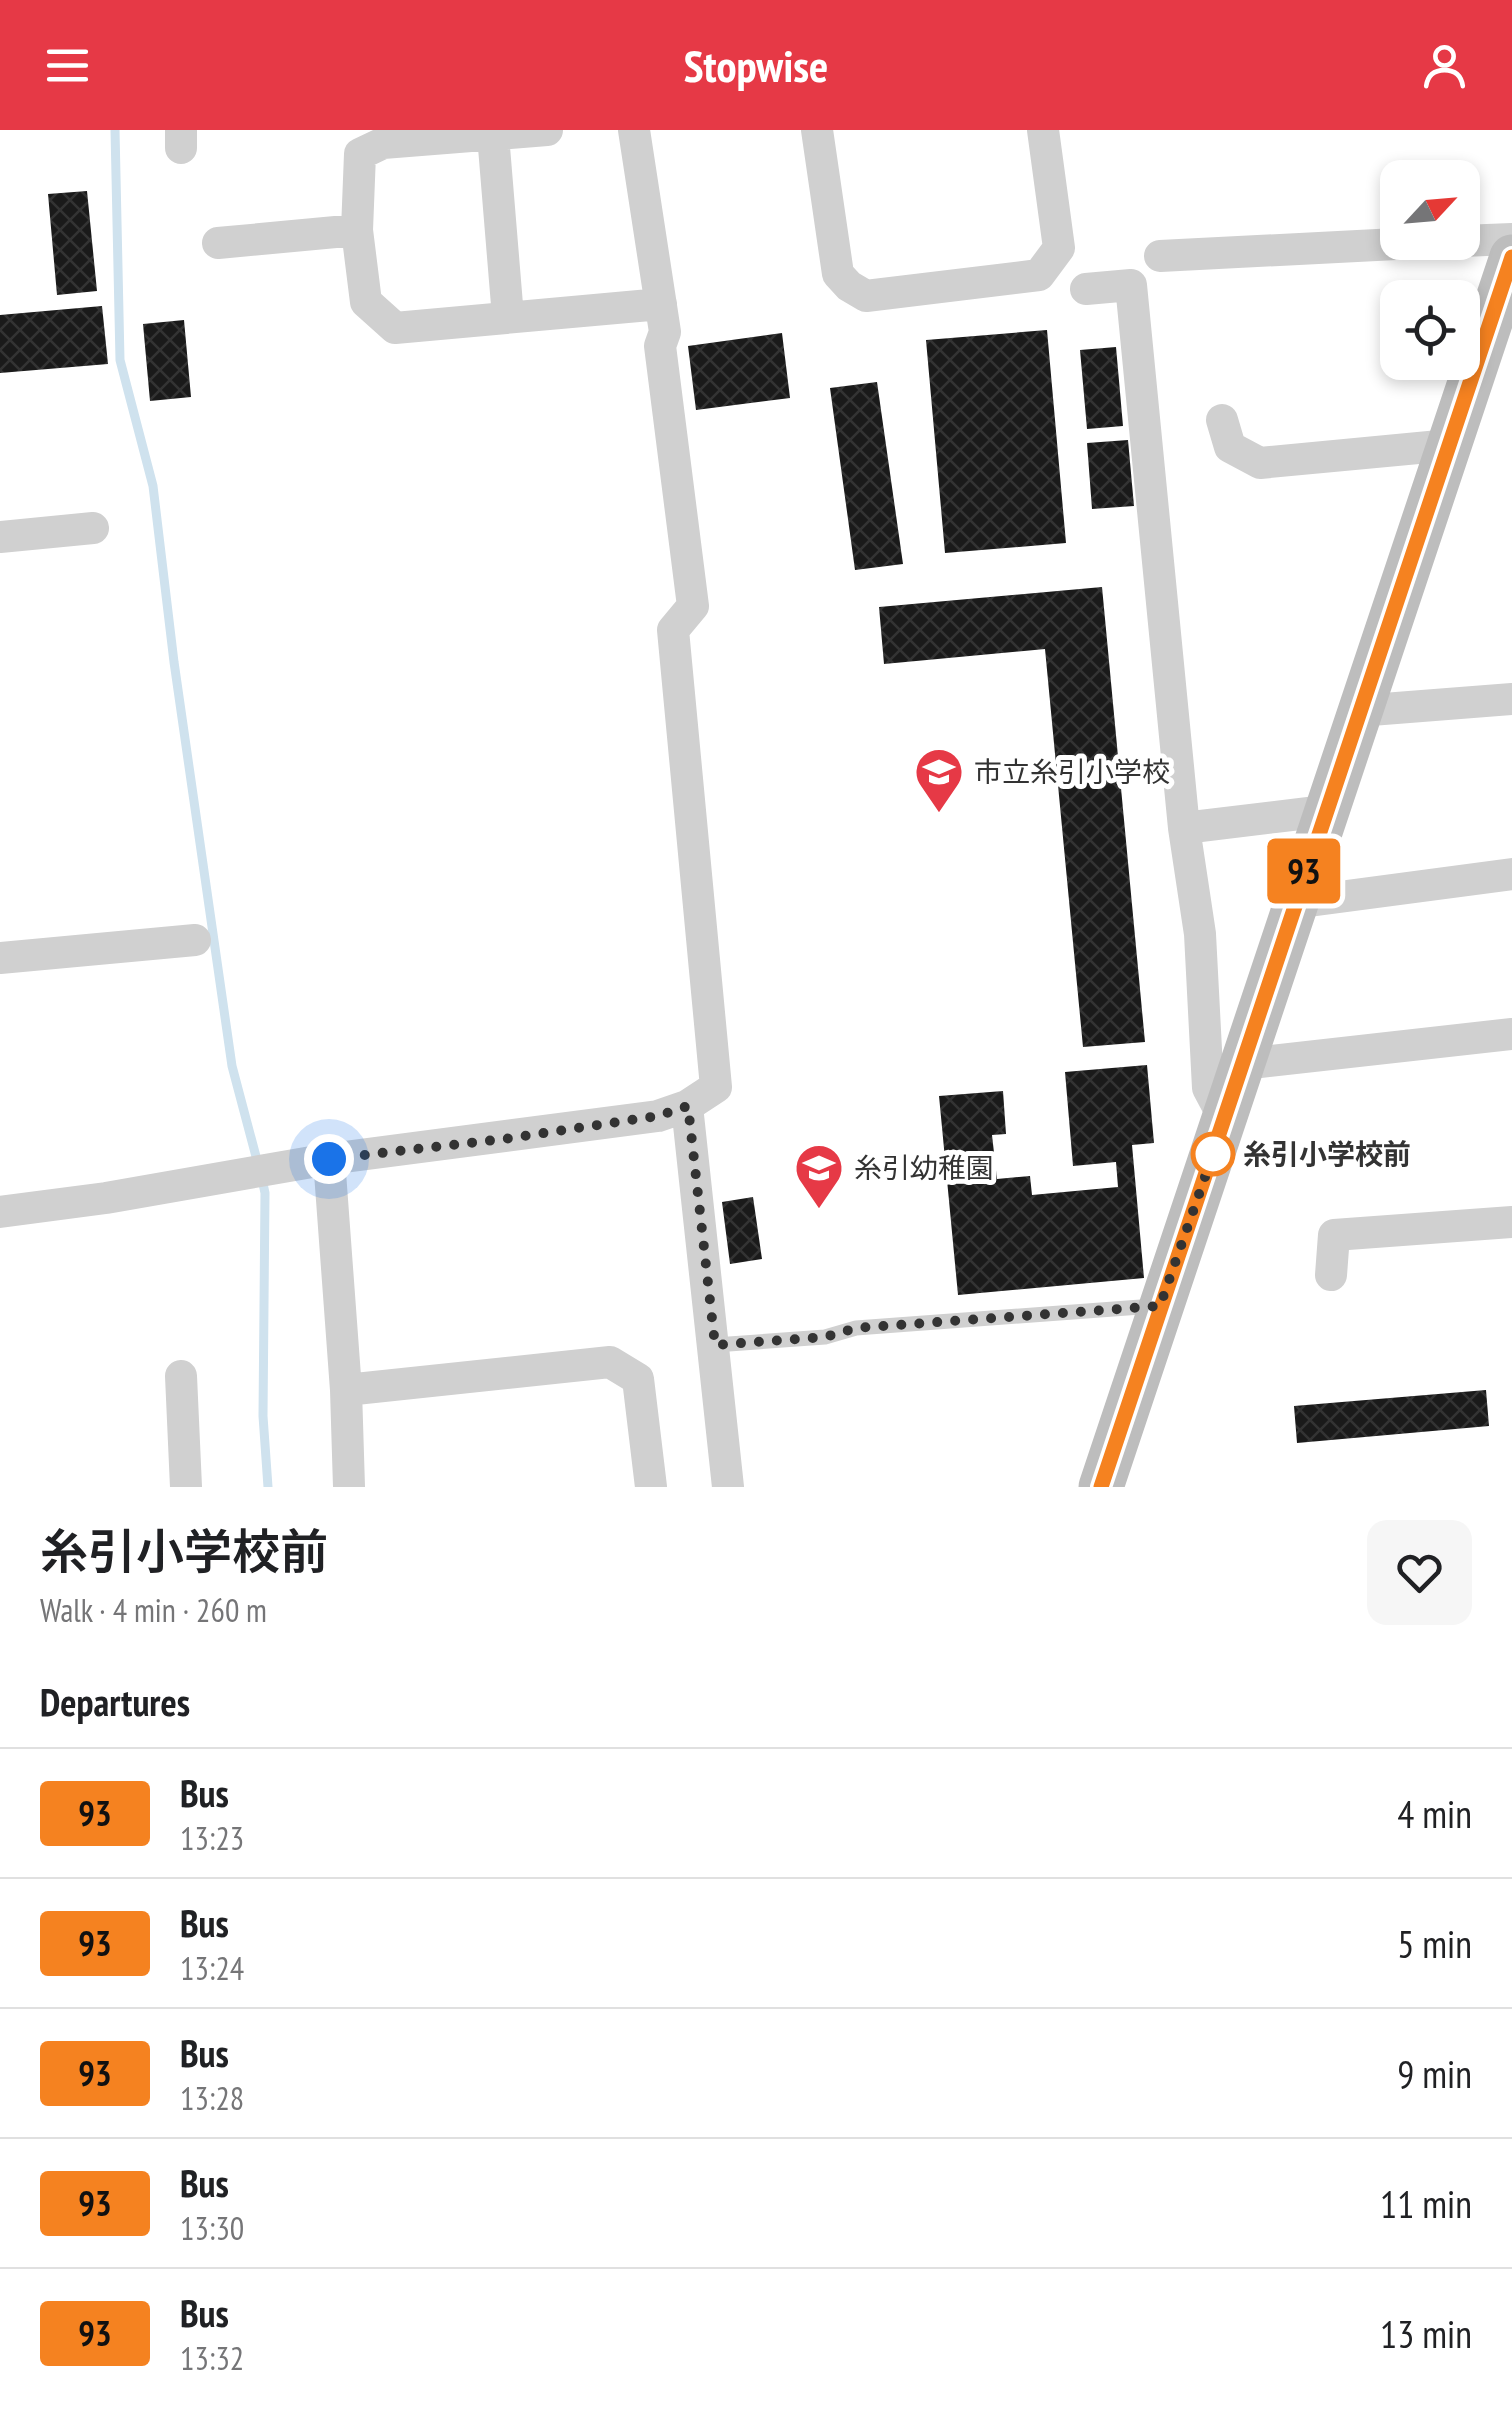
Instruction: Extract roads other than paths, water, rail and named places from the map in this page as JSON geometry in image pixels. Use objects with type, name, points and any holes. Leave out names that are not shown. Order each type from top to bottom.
[{"type":"main road","points":[[1101,1487],[1512,257]]},
{"type":"street","points":[[547,130],[384,143],[360,154],[357,230],[366,302],[395,328],[661,304]]},
{"type":"street","points":[[0,1212],[106,1198],[329,1159],[658,1116],[688,1106],[716,1086],[673,630],[693,606],[660,346],[665,332],[634,130]]},
{"type":"street","points":[[817,130],[838,274],[866,296],[1039,275],[1059,248],[1043,130]]},
{"type":"street","points":[[493,134],[508,317]]},
{"type":"street","points":[[218,244],[357,230]]},
{"type":"street","points":[[1480,240],[1512,239]]},
{"type":"street","points":[[1160,256],[1380,245]]},
{"type":"street","points":[[1086,289],[1131,285],[1184,828],[1200,934],[1208,1088],[1224,1120]]},
{"type":"street","points":[[1222,420],[1230,448],[1260,463],[1450,445]]},
{"type":"street","points":[[0,537],[93,528]]},
{"type":"street","points":[[1358,711],[1512,699]]},
{"type":"street","points":[[1184,828],[1324,811]]},
{"type":"street","points":[[1294,903],[1512,874]]},
{"type":"street","points":[[0,958],[195,940]]},
{"type":"street","points":[[1244,1064],[1512,1034]]},
{"type":"street","points":[[688,1106],[728,1487]]},
{"type":"street","points":[[329,1159],[349,1487]]},
{"type":"street","points":[[1331,1275],[1334,1236],[1512,1222]]},
{"type":"street","points":[[346,1390],[610,1362],[638,1380],[651,1487]]},
{"type":"street","points":[[181,1376],[186,1487]]},
{"type":"lane","points":[[715,1345],[825,1337],[856,1328],[1160,1306]]},
{"type":"waterway","points":[[115,130],[120,360],[153,486],[232,1066],[258,1164]]},
{"type":"waterway","points":[[262,1179],[263,1416],[268,1487]]},
{"type":"place","name":"市立糸引小学校","points":[[939,814]]},
{"type":"place","name":"糸引小学校前","points":[[1213,1154]]},
{"type":"place","name":"糸引幼稚園","points":[[819,1210]]}]
